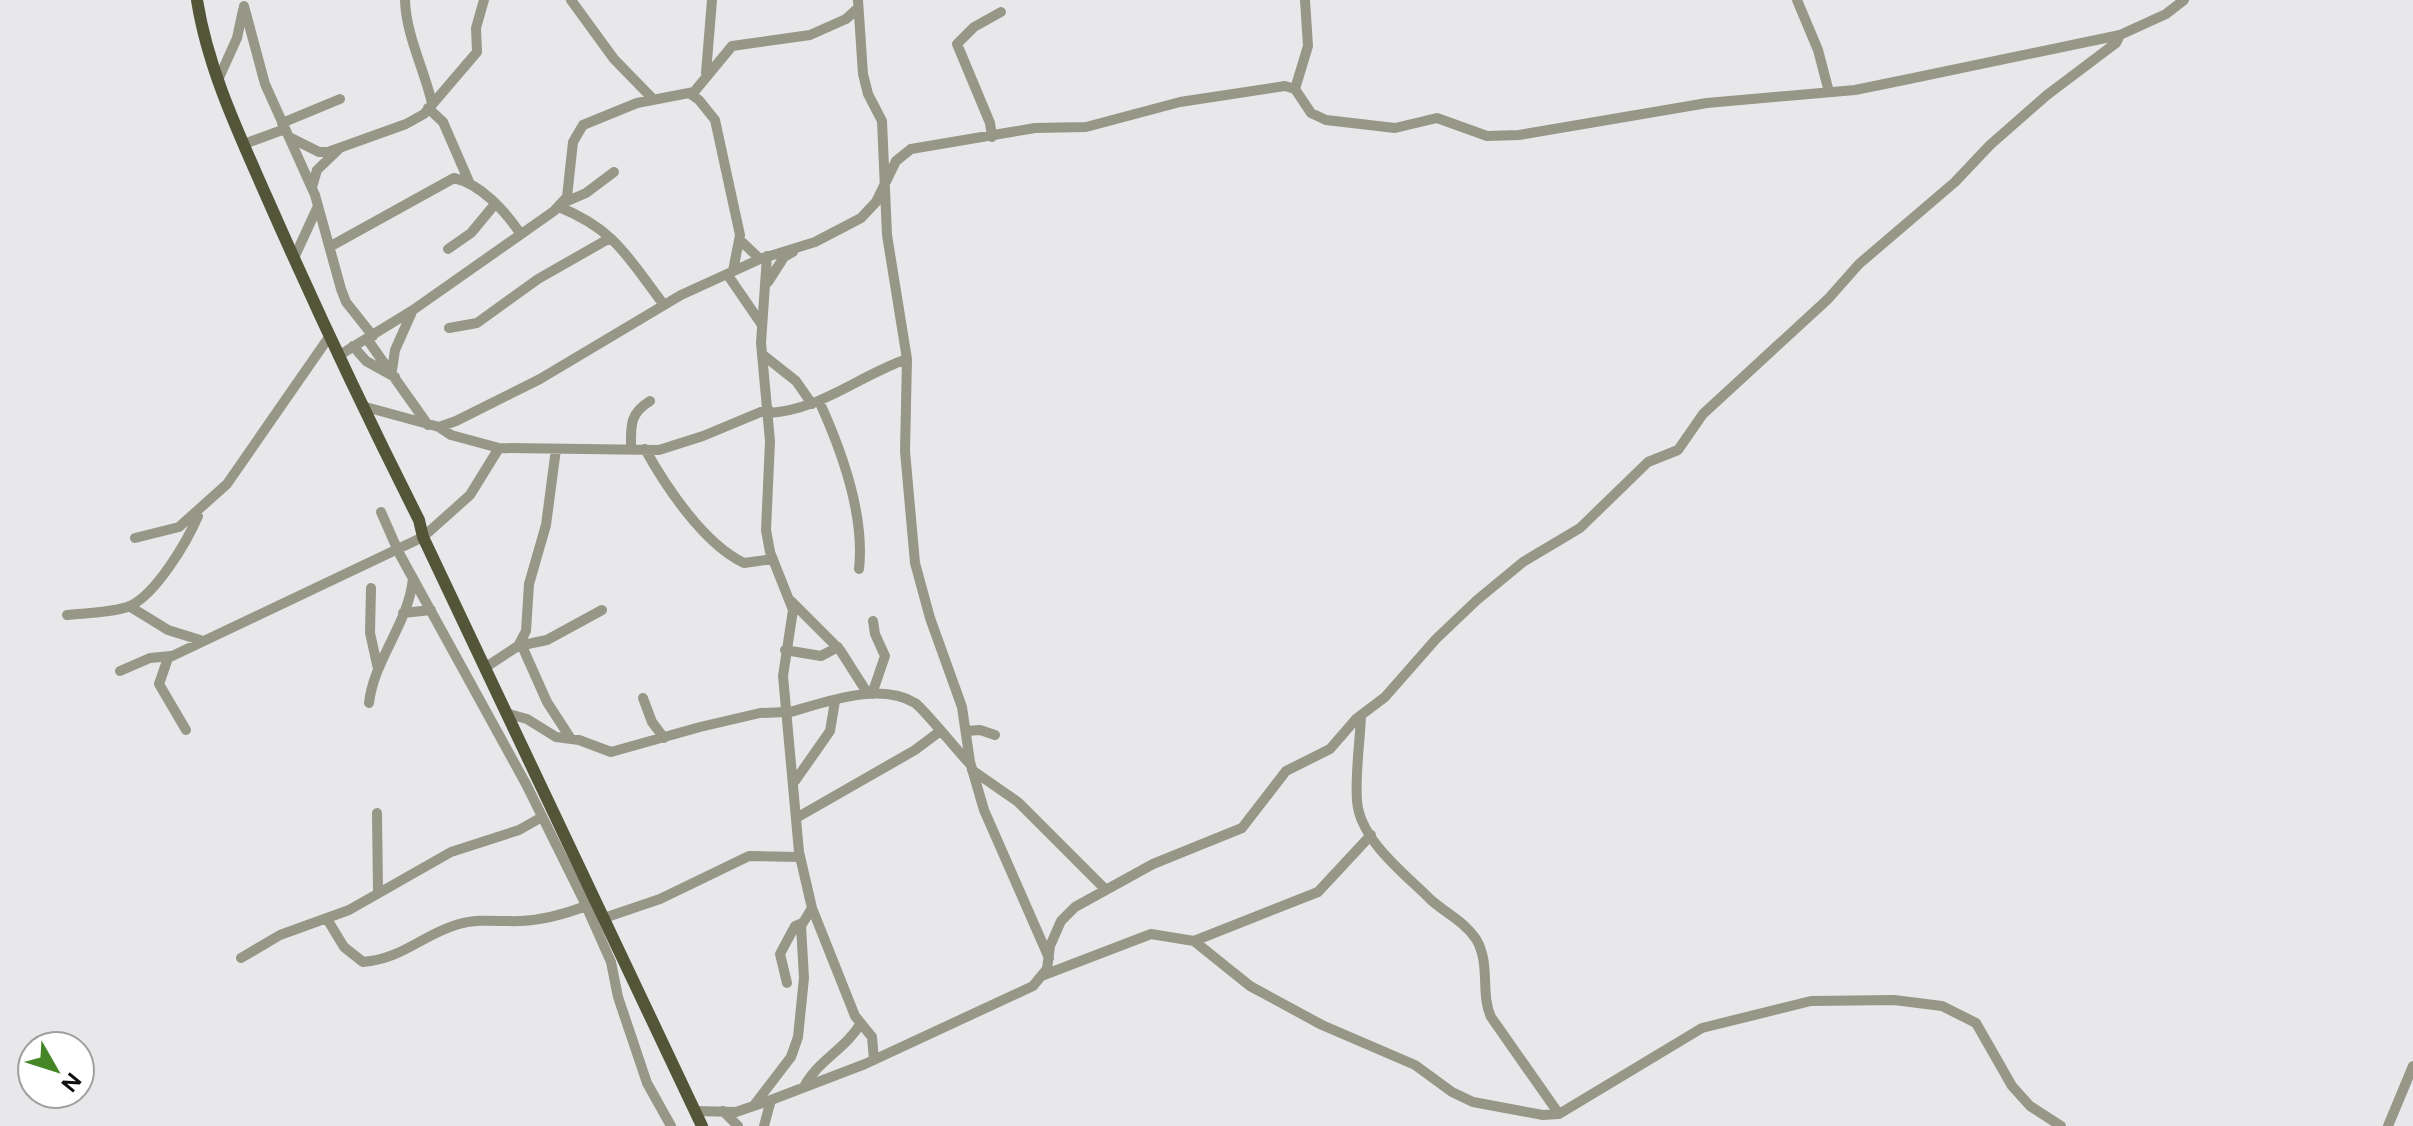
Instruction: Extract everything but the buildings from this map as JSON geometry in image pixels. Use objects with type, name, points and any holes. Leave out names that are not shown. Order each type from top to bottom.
[{"type":"main road","points":[[197,0],[218,80],[329,337],[419,520],[423,537],[702,1126]]},
{"type":"street","points":[[405,0],[408,28],[427,78],[430,106],[443,122],[470,184]]},
{"type":"street","points":[[285,129],[319,152],[341,148],[406,124],[430,106],[477,52],[476,28],[484,0]]},
{"type":"street","points":[[571,0],[614,59],[652,98]]},
{"type":"street","points":[[705,76],[712,0]]},
{"type":"street","points":[[1295,89],[1308,46],[1305,0]]},
{"type":"street","points":[[1797,0],[1818,50],[1829,92]]},
{"type":"street","points":[[765,286],[784,257],[869,211],[884,180],[901,155],[911,149],[1035,128],[1086,127],[1219,94],[1276,86],[1295,89],[1311,113],[1326,120],[1395,128],[1437,118],[1493,137],[1707,103],[1829,92],[1904,80],[2120,35],[2166,14],[2184,0]]},
{"type":"street","points":[[218,80],[237,38],[245,3]]},
{"type":"street","points":[[245,3],[265,84],[312,188],[346,302],[433,426]]},
{"type":"street","points":[[561,205],[570,189],[577,132],[590,120],[652,98],[689,93],[698,88],[725,52],[739,42],[810,35],[846,19],[858,4]]},
{"type":"street","points":[[858,4],[866,86],[882,121],[887,235],[907,359],[905,451],[915,563],[926,605],[962,707],[971,768],[996,844],[1049,958]]},
{"type":"street","points":[[992,137],[990,123],[957,44],[974,27],[1001,12]]},
{"type":"street","points":[[1044,975],[1061,921],[1075,907],[1192,847],[1229,836],[1242,828],[1286,771],[1330,749],[1361,715],[1385,697],[1436,639],[1523,562],[1580,528],[1648,462],[1678,450],[1703,414],[1828,299],[1859,264],[1955,182],[1990,145],[2047,95],[2116,43],[2120,35]]},
{"type":"street","points":[[689,93],[715,120],[740,240],[730,272],[762,325]]},
{"type":"street","points":[[244,144],[285,129],[340,99]]},
{"type":"street","points":[[312,188],[317,170],[341,148]]},
{"type":"street","points":[[338,356],[413,310],[520,233],[614,172]]},
{"type":"street","points":[[331,246],[443,181],[454,178],[470,184],[495,204],[520,233]]},
{"type":"street","points":[[448,249],[471,233],[495,204]]},
{"type":"street","points":[[561,205],[585,218],[622,246],[664,305]]},
{"type":"street","points":[[294,258],[318,206]]},
{"type":"street","points":[[449,328],[477,323],[538,279],[610,238]]},
{"type":"street","points":[[740,240],[763,258],[765,286],[762,325],[768,411],[766,530],[773,559],[790,599],[793,623],[785,650],[783,676],[800,857],[812,908],[861,1023],[872,1037],[874,1060]]},
{"type":"street","points":[[433,426],[540,379],[664,305],[730,272],[763,258],[802,247]]},
{"type":"street","points":[[394,374],[395,350],[413,310]]},
{"type":"street","points":[[135,538],[179,527],[200,511],[248,456],[287,393],[329,337]]},
{"type":"street","points":[[353,346],[373,366],[394,374]]},
{"type":"street","points":[[763,355],[796,381],[816,402],[842,454],[856,521],[859,569]]},
{"type":"street","points":[[362,406],[499,448],[645,449],[676,446],[768,411],[816,402],[907,359]]},
{"type":"street","points":[[631,448],[630,422],[638,409],[650,401]]},
{"type":"street","points":[[186,730],[159,684],[165,662],[171,656],[423,537],[470,495],[499,448]]},
{"type":"street","points":[[556,449],[546,525],[529,584],[526,631],[520,646],[547,702],[571,739]]},
{"type":"street","points":[[645,449],[664,479],[720,549],[744,563],[773,559]]},
{"type":"street","points":[[67,615],[129,606],[140,599],[179,555],[200,511]]},
{"type":"street","points":[[381,512],[586,906],[611,962],[618,997],[647,1083],[671,1126]]},
{"type":"street","points":[[369,703],[378,669],[403,613],[413,578]]},
{"type":"street","points":[[371,588],[370,633],[378,669]]},
{"type":"street","points":[[790,599],[838,647],[870,694]]},
{"type":"street","points":[[129,606],[168,630],[200,640]]},
{"type":"street","points":[[403,613],[431,610]]},
{"type":"street","points":[[486,667],[520,646],[563,633],[602,610]]},
{"type":"street","points":[[870,694],[882,672],[885,656],[873,621]]},
{"type":"street","points":[[785,650],[821,656],[838,647]]},
{"type":"street","points":[[120,671],[150,658],[171,656]]},
{"type":"street","points":[[509,714],[527,719],[556,737],[611,752],[760,713],[787,712],[870,694],[914,702],[971,768],[1018,802],[1105,889]]},
{"type":"street","points":[[643,698],[652,722],[664,738]]},
{"type":"street","points":[[795,781],[830,731],[835,701]]},
{"type":"street","points":[[1361,715],[1357,805],[1371,835],[1393,862],[1434,903],[1462,922],[1476,940],[1484,958],[1491,1017],[1559,1114]]},
{"type":"street","points":[[966,731],[980,730],[995,735]]},
{"type":"street","points":[[798,817],[915,750],[939,732]]},
{"type":"street","points":[[377,813],[378,892]]},
{"type":"street","points":[[241,958],[280,935],[327,919],[451,852],[519,830],[542,817]]},
{"type":"street","points":[[1194,941],[1318,892],[1371,835]]},
{"type":"street","points":[[604,918],[660,899],[749,856],[800,857]]},
{"type":"street","points":[[327,919],[344,947],[363,962],[380,961],[410,950],[460,923],[524,921],[564,914],[586,906]]},
{"type":"street","points":[[787,983],[780,954],[795,926],[802,923],[812,908]]},
{"type":"street","points":[[755,1105],[791,1057],[798,1037],[804,978],[802,923]]},
{"type":"street","points":[[695,1111],[736,1112],[771,1100],[874,1060],[1005,1001],[1033,986],[1044,975],[1151,934],[1194,941],[1250,986],[1322,1025],[1415,1065],[1452,1092],[1473,1102],[1543,1115],[1559,1114],[1702,1028],[1811,1001],[1894,1000],[1942,1006],[1976,1023],[2012,1086],[2030,1106],[2061,1126]]},
{"type":"street","points":[[804,1087],[817,1068],[849,1040],[861,1023]]},
{"type":"street","points":[[2388,1126],[2413,1066]]},
{"type":"street","points":[[764,1126],[771,1100]]},
{"type":"street","points":[[723,1111],[738,1126]]}]
